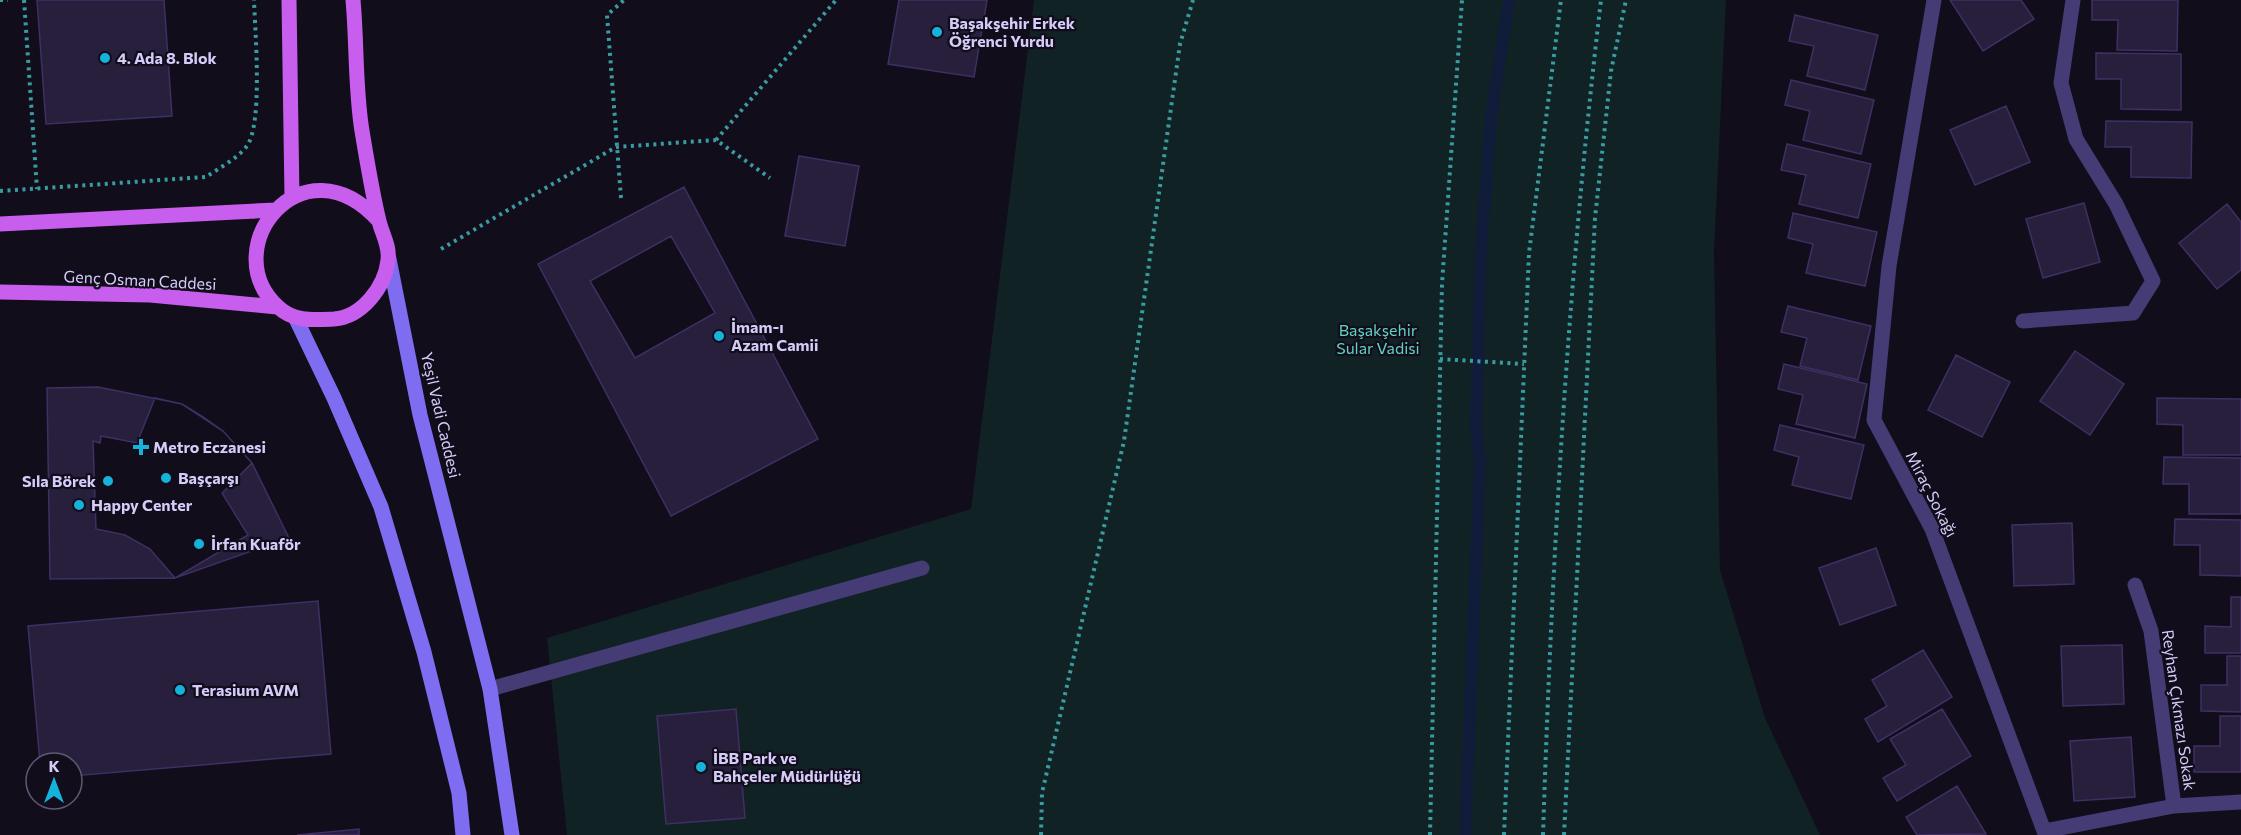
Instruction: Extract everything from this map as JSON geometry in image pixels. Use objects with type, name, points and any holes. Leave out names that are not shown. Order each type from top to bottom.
[{"type":"main road","points":[[289,0],[292,198]]},
{"type":"main road","name":"Yeşil Vadi Caddesi","points":[[353,0],[362,130],[379,221],[389,259],[420,415],[490,689],[512,835]]},
{"type":"main road","points":[[379,221],[366,206],[349,196],[330,190],[310,191],[292,198],[275,210],[263,227],[257,248],[258,269],[265,288],[277,307],[296,319],[334,398],[381,507],[424,652],[459,792],[463,835]]},
{"type":"main road","points":[[0,224],[275,210]]},
{"type":"main road","points":[[296,319],[337,319],[356,311],[372,298],[383,281],[389,259]]},
{"type":"main road","name":"Genç Osman Caddesi","points":[[0,292],[150,295],[277,307]]},
{"type":"lane","name":"Miraç Sokağı","points":[[1934,0],[1889,266],[1874,420],[1932,529],[2044,831],[2174,806],[2241,802]]},
{"type":"lane","points":[[2023,321],[2133,313],[2153,281],[2116,204],[2076,139],[2061,82],[2073,0]]},
{"type":"lane","points":[[490,689],[922,568]]},
{"type":"lane","name":"Reyhan Çıkmazı Sokak","points":[[2135,585],[2151,631],[2174,806]]},
{"type":"path","points":[[0,0],[8,0]]},
{"type":"path","points":[[24,0],[37,189]]},
{"type":"path","points":[[0,191],[206,177],[247,146],[257,104],[254,0]]},
{"type":"path","points":[[621,198],[607,15],[624,0]]},
{"type":"path","points":[[716,140],[836,0]]},
{"type":"path","points":[[1041,835],[1042,793],[1124,441],[1180,44],[1193,0]]},
{"type":"path","points":[[1430,835],[1442,284],[1462,0]]},
{"type":"path","points":[[1504,835],[1529,253],[1561,0]]},
{"type":"path","points":[[1543,835],[1560,442],[1584,142],[1601,0]]},
{"type":"path","points":[[1564,835],[1595,218],[1611,71],[1626,0]]},
{"type":"path","points":[[441,249],[616,147],[716,140],[770,178]]},
{"type":"path","points":[[1440,359],[1524,364]]},
{"type":"green space","name":"Başakşehir Sular Vadisi","points":[[1034,0],[1726,0],[1714,251],[1720,570],[1765,718],[1820,835],[567,835],[547,638],[971,509]]},
{"type":"building","name":"4. Ada 8. Blok","points":[[37,0],[164,0],[172,116],[46,124]]},
{"type":"building","name":"Başakşehir Erkek Öğrenci Yurdu","points":[[899,0],[987,0],[974,77],[888,64]]},
{"type":"building","points":[[1950,0],[2021,0],[2034,19],[1983,51]]},
{"type":"building","points":[[2092,0],[2178,0],[2177,51],[2117,50],[2118,20],[2092,20]]},
{"type":"building","points":[[1795,15],[1878,35],[1865,90],[1807,76],[1814,46],[1789,41]]},
{"type":"building","points":[[2096,53],[2181,54],[2181,110],[2121,109],[2121,79],[2096,79]]},
{"type":"building","points":[[1791,80],[1874,100],[1861,154],[1803,140],[1810,111],[1785,105]]},
{"type":"building","points":[[2006,106],[2030,162],[1975,185],[1950,130]]},
{"type":"building","points":[[2106,121],[2192,122],[2191,178],[2131,177],[2131,147],[2105,147]]},
{"type":"building","points":[[1787,144],[1871,164],[1858,218],[1799,204],[1806,175],[1781,170]]},
{"type":"building","points":[[799,156],[859,166],[845,246],[785,236]]},
{"type":"building","name":"İmam-ı Azam Camii","points":[[684,187],[818,439],[671,516],[538,264]],"holes":[[[671,236],[715,313],[635,358],[590,281]]]},
{"type":"building","points":[[2084,203],[2100,262],[2043,278],[2026,219]]},
{"type":"building","points":[[2227,204],[2241,222],[2241,270],[2217,289],[2179,243]]},
{"type":"building","points":[[1793,213],[1877,232],[1865,286],[1806,273],[1813,244],[1788,238]]},
{"type":"building","points":[[1788,306],[1871,326],[1858,380],[1800,366],[1807,338],[1781,332]]},
{"type":"building","points":[[2075,351],[2124,384],[2090,435],[2040,401]]},
{"type":"building","points":[[1956,355],[2010,382],[1982,437],[1928,410]]},
{"type":"building","points":[[1784,364],[1867,384],[1855,438],[1796,424],[1803,395],[1778,389]]},
{"type":"building","points":[[98,387],[182,404],[223,431],[252,463],[289,538],[175,578],[50,579],[47,388]]},
{"type":"building","name":"Başçarşı","points":[[155,398],[182,404],[203,417],[223,431],[252,463],[222,493],[248,535],[175,578],[150,549],[125,535],[96,529],[93,441],[100,443],[101,436],[137,443]]},
{"type":"building","points":[[2157,398],[2241,399],[2241,455],[2183,455],[2183,425],[2157,424]]},
{"type":"building","points":[[1780,425],[1864,445],[1851,499],[1792,485],[1799,457],[1774,450]]},
{"type":"building","points":[[2164,457],[2241,458],[2241,514],[2189,514],[2189,484],[2163,484]]},
{"type":"building","points":[[2175,519],[2241,520],[2241,576],[2200,575],[2200,545],[2174,545]]},
{"type":"building","points":[[2072,523],[2074,584],[2014,586],[2012,525]]},
{"type":"building","points":[[1876,548],[1896,605],[1840,625],[1819,568]]},
{"type":"building","points":[[2231,597],[2241,597],[2241,653],[2205,653],[2205,626],[2231,627]]},
{"type":"building","name":"Terasium AVM","points":[[318,601],[331,754],[84,775],[84,751],[39,751],[28,626]]},
{"type":"building","points":[[2122,645],[2124,704],[2063,706],[2061,646]]},
{"type":"building","points":[[1923,650],[1952,697],[1878,742],[1865,719],[1887,706],[1872,680]]},
{"type":"building","points":[[2227,656],[2241,656],[2241,712],[2201,711],[2201,685],[2227,685]]},
{"type":"building","name":"İBB Park ve Bahçeler Müdürlüğü","points":[[736,709],[745,818],[666,824],[657,716]]},
{"type":"building","points":[[1942,709],[1971,756],[1897,801],[1883,778],[1906,765],[1890,739]]},
{"type":"building","points":[[2220,716],[2241,716],[2241,772],[2194,772],[2194,746],[2220,746]]},
{"type":"building","points":[[2131,737],[2135,797],[2074,801],[2070,741]]},
{"type":"building","points":[[1957,786],[1986,834],[1917,835],[1906,817]]},
{"type":"building","points":[[359,829],[359,835],[297,835]]},
{"type":"waterway","points":[[1465,835],[1480,463],[1476,426],[1481,246],[1492,110],[1509,0]]},
{"type":"place","name":"Başakşehir Erkek Öğrenci Yurdu","points":[[937,32]]},
{"type":"place","name":"4. Ada 8. Blok","points":[[105,58]]},
{"type":"place","name":"İmam-ı Azam Camii","points":[[719,336]]},
{"type":"place","name":"Metro Eczanesi","points":[[141,447]]},
{"type":"place","name":"Başçarşı","points":[[166,478]]},
{"type":"place","name":"Sıla Börek","points":[[108,481]]},
{"type":"place","name":"Happy Center","points":[[79,505]]},
{"type":"place","name":"İrfan Kuaför","points":[[199,544]]},
{"type":"place","name":"Terasium AVM","points":[[180,690]]},
{"type":"place","name":"İBB Park ve Bahçeler Müdürlüğü","points":[[701,767]]}]
